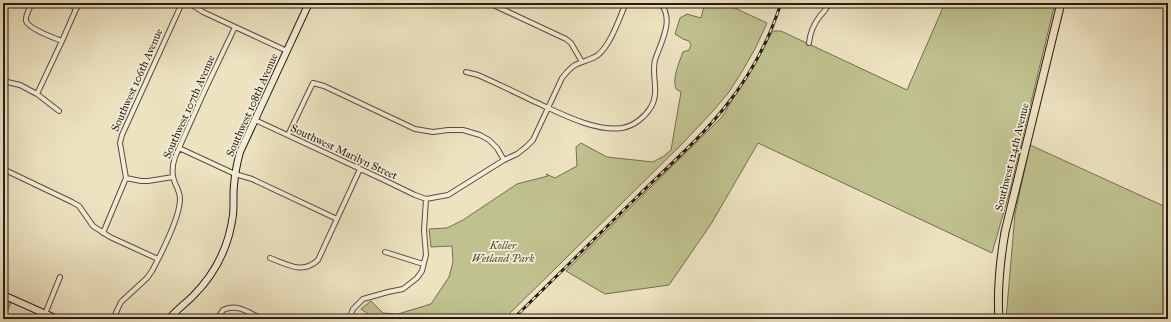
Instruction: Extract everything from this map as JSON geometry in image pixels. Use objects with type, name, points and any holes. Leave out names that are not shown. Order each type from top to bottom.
[{"type":"main road","name":"Southwest 124th Avenue","points":[[999,319],[1000,275],[1005,232],[1061,3]]},
{"type":"street","points":[[32,3],[27,14],[26,21],[28,25],[62,42]]},
{"type":"street","points":[[69,3],[76,8]]},
{"type":"street","points":[[37,94],[62,42],[76,8],[81,3]]},
{"type":"street","name":"Southwest 106th Avenue","points":[[126,178],[120,143],[122,135],[182,3]]},
{"type":"street","points":[[189,3],[203,12],[287,51]]},
{"type":"street","name":"Southwest 108th Avenue","points":[[169,319],[204,283],[218,263],[223,252],[229,236],[232,221],[234,209],[235,174],[240,152],[309,3]]},
{"type":"street","points":[[488,3],[566,39],[574,48],[582,62]]},
{"type":"street","points":[[349,319],[353,309],[363,299],[403,289],[417,278],[422,271],[426,255],[424,230],[426,199],[448,195],[526,148],[533,140],[547,107],[562,78],[571,68],[593,58],[602,51],[609,41],[626,3]]},
{"type":"street","points":[[466,72],[478,75],[585,124],[623,128],[640,120],[651,107],[654,100],[656,92],[654,67],[667,23],[665,11],[660,3]]},
{"type":"street","points":[[809,43],[813,26],[827,9],[829,3]]},
{"type":"street","name":"Southwest 107th Avenue","points":[[113,319],[121,302],[147,278],[158,259],[176,219],[180,207],[180,197],[173,177],[173,163],[204,92],[235,27]]},
{"type":"street","points":[[3,81],[20,85],[37,94],[59,111]]},
{"type":"street","points":[[288,135],[313,83],[324,86],[415,129],[433,132],[463,130],[480,135],[489,140],[497,148],[504,160]]},
{"type":"street","name":"Southwest Marilyn Street","points":[[255,120],[426,199]]},
{"type":"street","points":[[179,148],[235,174],[252,179],[337,218]]},
{"type":"street","points":[[3,169],[79,206],[93,226],[103,233],[158,259]]},
{"type":"street","points":[[270,258],[294,267],[305,268],[313,265],[320,257],[360,169]]},
{"type":"street","points":[[103,233],[126,178],[141,182],[173,177]]},
{"type":"street","points":[[385,252],[423,264]]},
{"type":"street","points":[[44,316],[60,277]]},
{"type":"street","points":[[3,295],[44,316],[57,319]]},
{"type":"street","points":[[217,319],[223,310],[233,307],[240,308],[262,319]]},
{"type":"green space","name":"Koller Wetland Park","points":[[705,3],[724,3],[767,23],[743,70],[729,92],[682,144],[504,319],[375,319],[361,309],[371,301],[383,313],[398,314],[431,304],[449,277],[453,262],[452,246],[431,247],[429,229],[447,228],[463,220],[517,184],[548,176],[546,174],[555,178],[577,166],[576,147],[581,143],[607,157],[653,162],[671,150],[681,92],[676,89],[675,75],[683,52],[689,50],[691,45],[689,41],[675,34],[680,18],[687,14],[701,18]]},
{"type":"green space","points":[[945,3],[1055,3],[1009,194],[992,253],[758,143],[711,224],[669,285],[605,294],[566,271],[722,117],[773,31],[781,31],[907,90]]},
{"type":"green space","points":[[1030,145],[1168,208],[1168,319],[1006,319],[1015,214]]},
{"type":"green space","points":[[3,299],[11,303],[6,314],[10,317],[9,319],[3,319]]},
{"type":"railway","points":[[513,319],[682,154],[715,119],[743,83],[751,70],[765,44],[781,3]]}]
